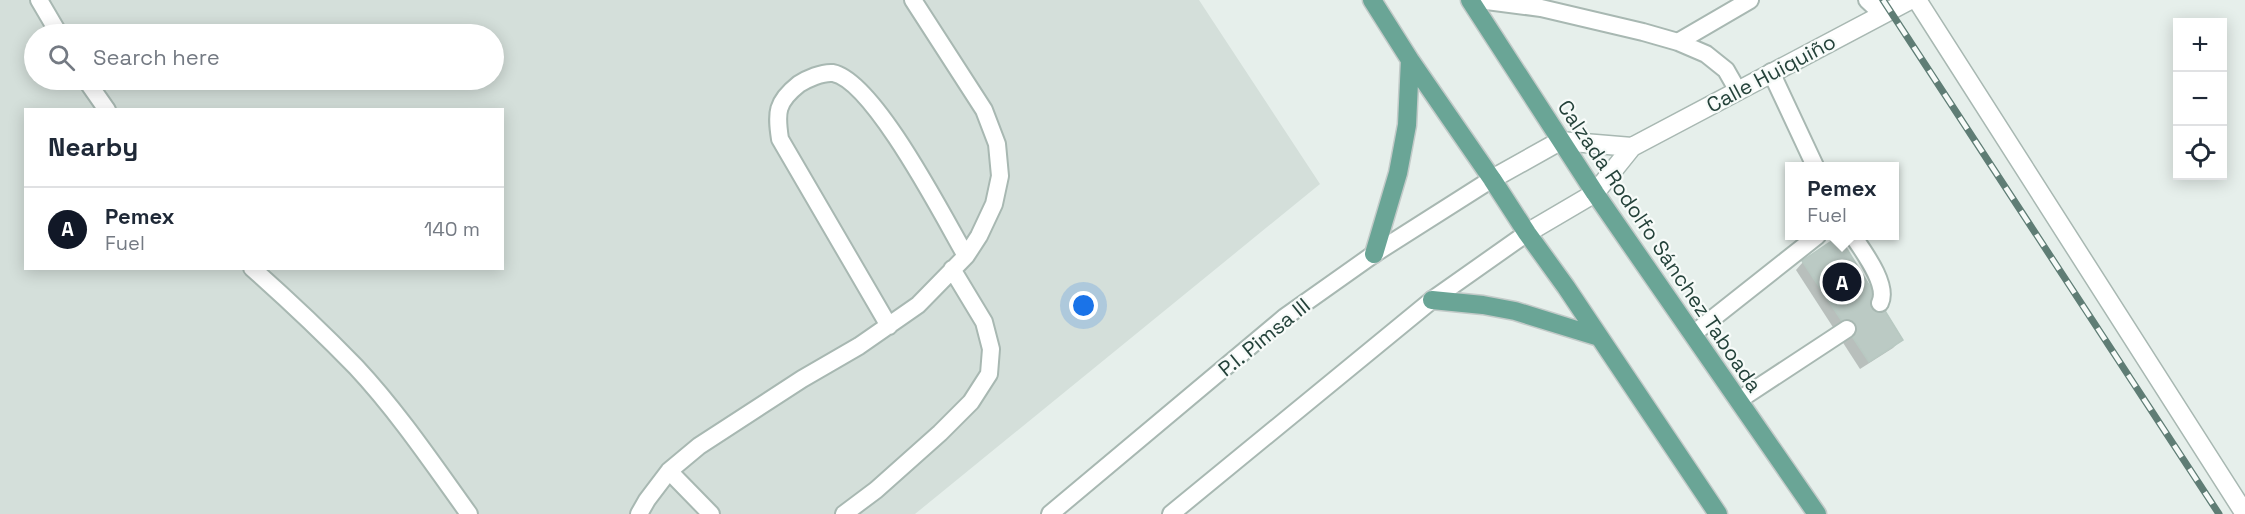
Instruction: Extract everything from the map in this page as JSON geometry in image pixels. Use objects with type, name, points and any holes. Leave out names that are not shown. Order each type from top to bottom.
[{"type":"main road","points":[[1372,0],[1410,60],[1718,514]]},
{"type":"main road","name":"Calzada Rodolfo Sánchez Taboada","points":[[1470,0],[1595,193],[1817,514]]},
{"type":"main road","points":[[1374,254],[1398,173],[1404,144],[1410,60]]},
{"type":"main road","points":[[1432,300],[1515,311],[1599,337]]},
{"type":"street","name":"Calle Huiquiño","points":[[1527,233],[1595,193],[1632,147],[1910,0]]},
{"type":"street","points":[[1917,0],[2245,514]]},
{"type":"street","points":[[1492,179],[1560,141],[1632,147]]},
{"type":"lane","points":[[39,0],[53,24]]},
{"type":"lane","points":[[639,514],[669,471],[699,446],[889,326],[918,305],[966,256],[979,236],[994,204],[1000,176],[997,144],[984,110],[913,0]]},
{"type":"lane","points":[[1479,0],[1541,8],[1678,42],[1706,54],[1726,70],[1738,91]]},
{"type":"lane","points":[[1678,42],[1750,0]]},
{"type":"lane","points":[[1867,0],[1882,14]]},
{"type":"lane","points":[[1771,72],[1813,162]]},
{"type":"lane","points":[[889,326],[780,140],[776,114],[786,94],[807,78],[832,73],[848,82],[868,100],[885,121],[912,163],[966,256]]},
{"type":"lane","points":[[93,90],[106,108]]},
{"type":"lane","name":"P.I. Pimsa III","points":[[1050,514],[1285,317],[1374,254],[1492,179]]},
{"type":"lane","points":[[1171,514],[1432,300],[1527,233]]},
{"type":"lane","points":[[1693,334],[1812,240]]},
{"type":"lane","points":[[1855,240],[1880,282],[1883,296],[1880,303]]},
{"type":"lane","points":[[844,514],[876,490],[940,433],[970,402],[989,374],[991,349],[984,322],[952,269]]},
{"type":"lane","points":[[254,270],[357,369],[418,442],[469,514]]},
{"type":"lane","points":[[1738,400],[1847,328]]},
{"type":"lane","points":[[669,471],[711,514]]},
{"type":"shaded area","points":[[0,0],[1199,0],[1320,184],[915,514],[0,514]]},
{"type":"building","points":[[1833,240],[1841,240],[1903,340],[1869,362],[1802,261]]},
{"type":"railway","points":[[1883,0],[2219,514]]},
{"type":"place","name":"Pemex","points":[[1842,282]]}]
